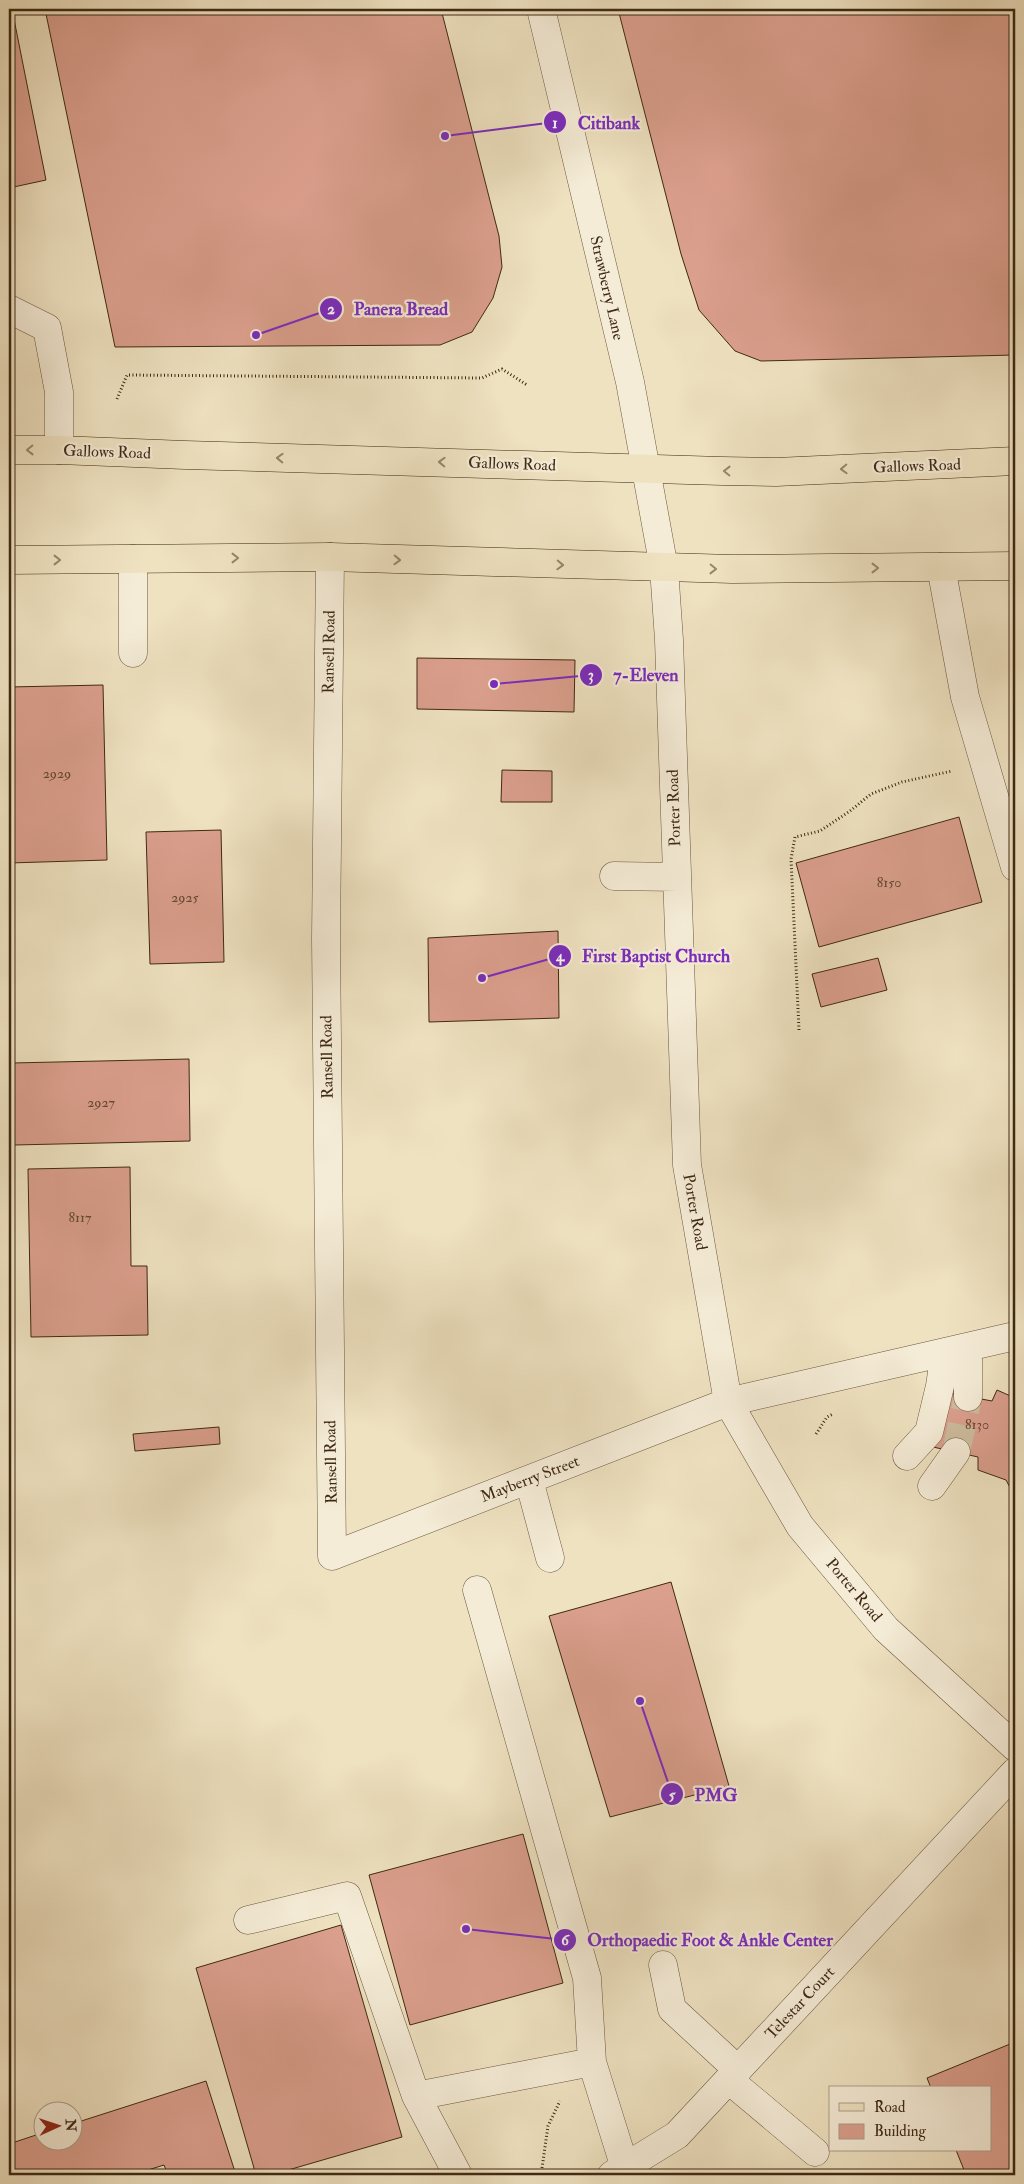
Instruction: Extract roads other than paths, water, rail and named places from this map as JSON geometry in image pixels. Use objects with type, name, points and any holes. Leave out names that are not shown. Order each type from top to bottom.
[{"type":"main road","name":"Gallows Road","points":[[9,450],[776,472],[1015,461]]},
{"type":"main road","points":[[9,560],[330,557],[664,568],[1015,566]]},
{"type":"street","name":"Strawberry Lane","points":[[541,9],[630,382],[664,568]]},
{"type":"street","points":[[9,309],[47,328],[59,392],[59,450]]},
{"type":"street","name":"Ransell Road","points":[[330,557],[326,948],[332,1556]]},
{"type":"street","points":[[133,559],[134,653]]},
{"type":"street","points":[[941,567],[965,697],[1015,867]]},
{"type":"street","name":"Porter Road","points":[[664,568],[669,640],[687,1165],[728,1402],[806,1534],[886,1629],[1015,1747]]},
{"type":"street","points":[[614,876],[676,877]]},
{"type":"street","name":"Mayberry Street","points":[[332,1556],[728,1402],[1015,1336]]},
{"type":"street","points":[[957,1350],[968,1397]]},
{"type":"street","points":[[907,1456],[929,1432],[940,1386],[957,1350]]},
{"type":"street","points":[[932,1486],[956,1452]]},
{"type":"street","points":[[529,1480],[550,1558]]},
{"type":"street","points":[[477,1590],[587,1978],[592,2062],[619,2172]]},
{"type":"street","name":"Telestar Court","points":[[619,2172],[677,2135],[1015,1772]]},
{"type":"street","points":[[248,1920],[347,1896],[416,2096],[450,2173]]},
{"type":"street","points":[[663,1965],[672,2010],[734,2075],[815,2152]]},
{"type":"street","points":[[416,2096],[592,2062]]},
{"type":"tunnel","points":[[956,1452],[968,1397]]},
{"type":"place","name":"Citibank","points":[[445,136]]},
{"type":"place","name":"Panera Bread","points":[[256,335]]},
{"type":"place","name":"7-Eleven","points":[[494,684]]},
{"type":"place","name":"First Baptist Church","points":[[482,978]]},
{"type":"place","name":"PMG","points":[[640,1701]]},
{"type":"place","name":"Orthopaedic Foot & Ankle Center","points":[[466,1929]]}]
